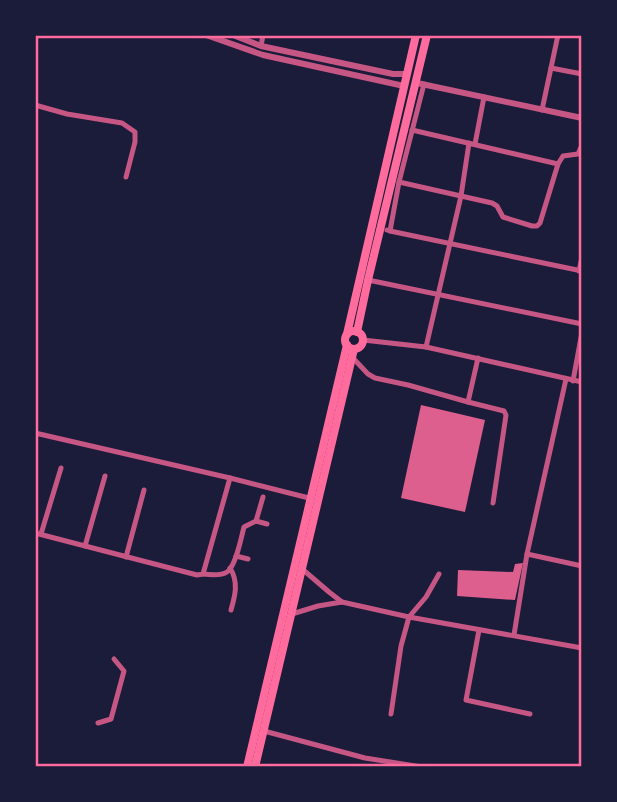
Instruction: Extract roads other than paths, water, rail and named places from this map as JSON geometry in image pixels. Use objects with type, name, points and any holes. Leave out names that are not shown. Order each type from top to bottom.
[{"type":"main road","points":[[247,767],[351,350],[345,340],[416,35]]},
{"type":"main road","points":[[351,350],[360,347],[368,280],[385,230],[421,83],[427,35]]},
{"type":"main road","points":[[347,334],[352,331],[360,336]]},
{"type":"main road","points":[[255,767],[292,614],[309,498],[351,350]]},
{"type":"street","points":[[206,35],[263,55],[404,86]]},
{"type":"street","points":[[233,35],[261,46],[393,75],[407,74]]},
{"type":"street","points":[[261,46],[263,35]]},
{"type":"street","points":[[542,110],[558,35]]},
{"type":"street","points":[[551,68],[582,74]]},
{"type":"street","points":[[582,118],[421,83],[412,130],[385,230],[581,271],[582,257]]},
{"type":"street","points":[[426,347],[484,97]]},
{"type":"street","points":[[35,105],[67,114],[122,123],[135,132],[126,177]]},
{"type":"street","points":[[412,130],[558,164]]},
{"type":"street","points":[[399,182],[492,203],[498,206],[503,217],[537,226],[558,164],[563,156],[578,154],[582,145]]},
{"type":"street","points":[[368,280],[582,324]]},
{"type":"street","points":[[573,381],[582,331]]},
{"type":"street","points":[[360,336],[426,347],[582,382]]},
{"type":"street","points":[[351,350],[368,374],[375,378],[503,411],[506,415],[493,503]]},
{"type":"street","points":[[468,402],[478,358]]},
{"type":"street","points":[[514,635],[527,554],[566,379]]},
{"type":"street","points":[[35,433],[309,498]]},
{"type":"street","points":[[61,468],[38,533],[85,546],[197,575],[214,575],[227,572],[233,565],[244,527],[256,521],[267,524]]},
{"type":"street","points":[[85,546],[104,476]]},
{"type":"street","points":[[203,574],[230,478]]},
{"type":"street","points":[[127,556],[144,490]]},
{"type":"street","points":[[256,521],[263,497]]},
{"type":"street","points":[[527,554],[582,566]]},
{"type":"street","points":[[236,556],[248,559]]},
{"type":"street","points":[[298,566],[342,602]]},
{"type":"street","points":[[230,568],[236,584],[231,610]]},
{"type":"street","points":[[391,714],[401,646],[409,617],[426,597],[439,574]]},
{"type":"street","points":[[292,614],[342,602],[409,617],[582,648]]},
{"type":"street","points":[[479,630],[466,700],[530,714]]},
{"type":"street","points":[[98,723],[111,719],[124,671],[114,659]]},
{"type":"street","points":[[264,731],[365,758],[422,767]]}]
